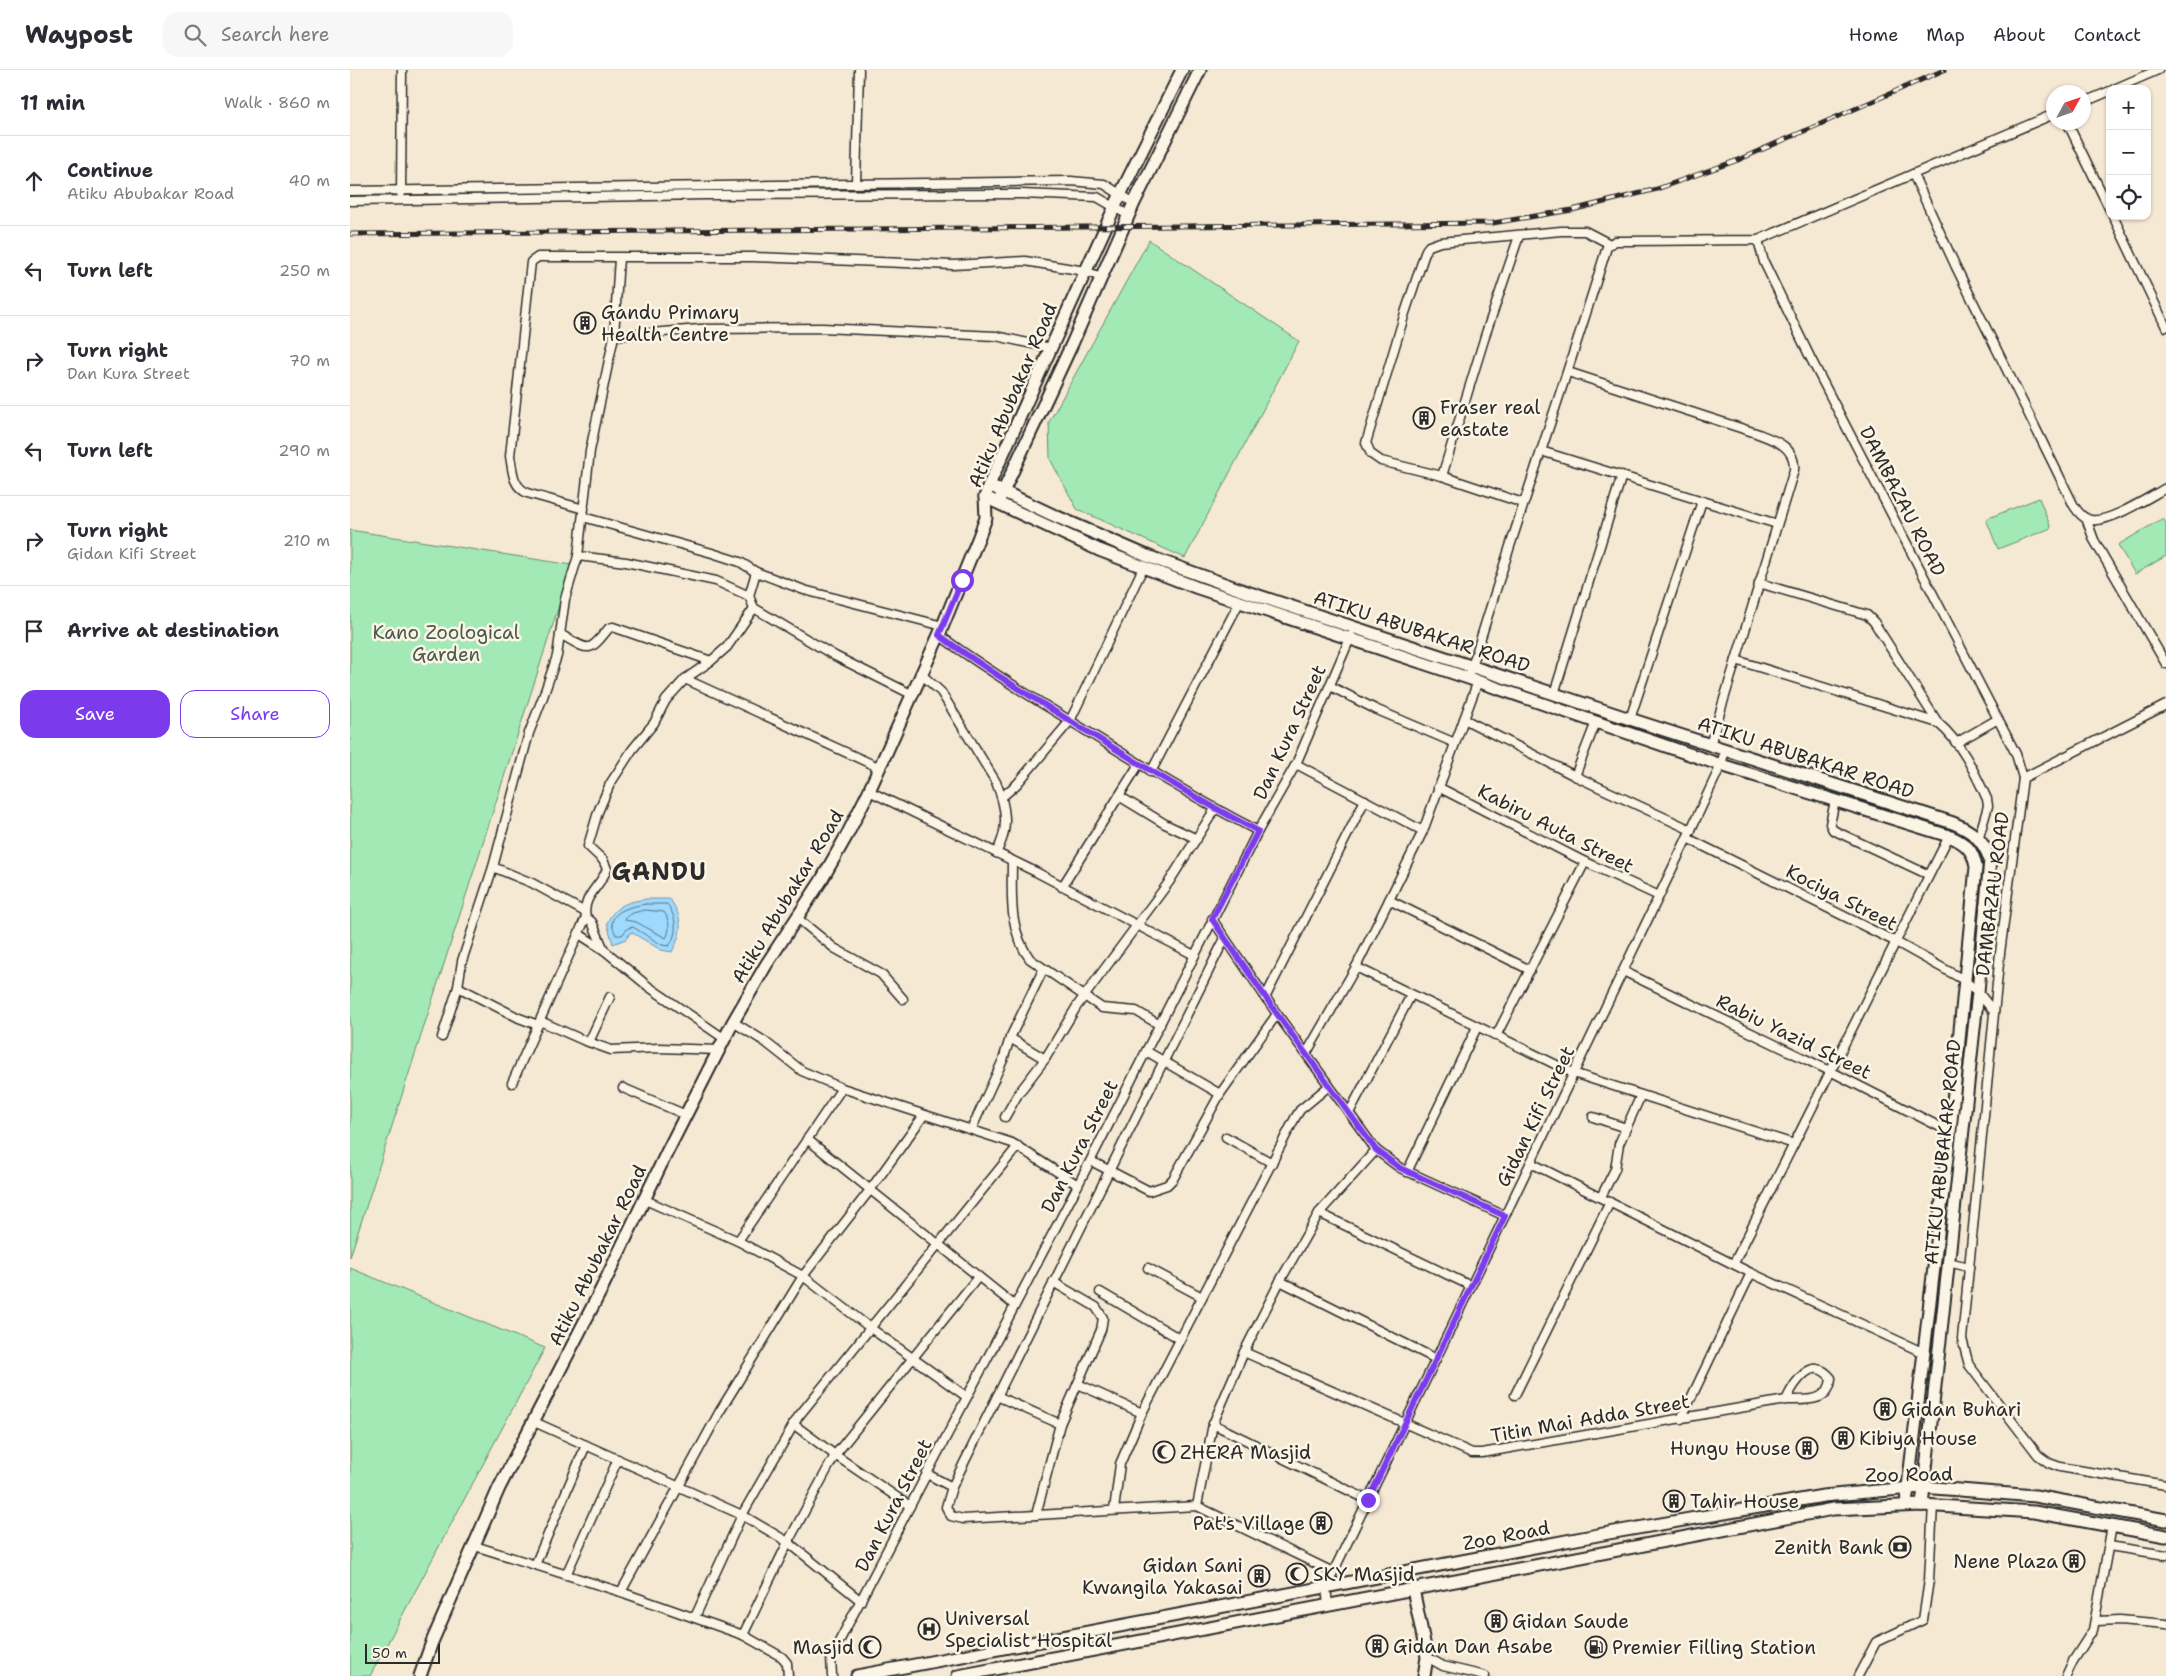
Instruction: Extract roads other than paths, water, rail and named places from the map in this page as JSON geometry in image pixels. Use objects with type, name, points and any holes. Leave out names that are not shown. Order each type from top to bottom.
[{"type":"street","points":[[400,199],[402,70]]},
{"type":"street","points":[[856,183],[859,70]]},
{"type":"street","name":"Atiku Abubakar Road","points":[[420,1676],[432,1642],[499,1488],[532,1421],[596,1301],[643,1199],[733,1022],[796,917],[834,859],[869,791],[920,673],[941,631],[986,518],[985,497],[989,485],[1121,193],[1182,70]]},
{"type":"street","points":[[986,518],[999,503],[1072,344],[1128,215],[1200,70]]},
{"type":"street","points":[[2123,85],[2158,70]]},
{"type":"street","points":[[2091,99],[2106,92]]},
{"type":"street","points":[[1306,1054],[1356,967],[1423,831],[1464,719],[1473,680],[1472,665],[1607,247],[1610,244],[1626,240],[1758,240],[2046,117]]},
{"type":"street","points":[[2071,130],[2106,202]]},
{"type":"street","points":[[1913,174],[1956,267],[2074,506],[2081,515],[2091,520],[2105,519],[2166,488]]},
{"type":"street","points":[[350,191],[1071,181],[1104,184],[1134,203]]},
{"type":"street","points":[[350,201],[707,195],[1021,194],[1097,197],[1128,215]]},
{"type":"street","points":[[2115,220],[2166,327]]},
{"type":"street","points":[[1523,503],[1442,476],[1382,460],[1370,454],[1366,443],[1426,250],[1429,246],[1440,242],[1561,231],[1585,231],[1610,244]]},
{"type":"street","points":[[1442,476],[1486,333],[1519,236]]},
{"type":"street","name":"DAMBAZAU ROAD","points":[[1758,240],[1764,262],[1810,357],[2016,754],[2023,778],[1994,1012],[1962,1339],[1966,1359],[2038,1455],[2049,1462],[2060,1467],[2166,1485]]},
{"type":"street","points":[[1101,277],[1085,271],[1025,261],[953,265],[773,258],[540,256],[531,262],[510,456],[514,481],[519,489],[527,494],[740,562],[756,572],[804,590],[941,631],[1005,681],[1151,772],[1258,831]]},
{"type":"street","points":[[442,1037],[458,987],[462,961],[493,867],[529,733],[544,698],[557,656],[565,599],[578,556],[590,451],[614,336],[619,258]]},
{"type":"street","points":[[614,336],[700,329],[822,328],[996,336],[1051,348]]},
{"type":"street","points":[[1568,372],[1740,427],[1781,443],[1790,453],[1794,465],[1710,745]]},
{"type":"street","points":[[1541,451],[1777,524]]},
{"type":"street","points":[[1554,694],[1622,475]]},
{"type":"street","name":"ATIKU ABUBAKAR ROAD","points":[[989,485],[1078,527],[1148,556],[1271,600],[1472,665],[1630,719],[1953,823],[1967,829],[1979,838],[1986,848],[1990,860],[1978,992],[1922,1487],[1927,1505]]},
{"type":"street","points":[[985,497],[1144,568],[1239,603],[1473,680],[1721,765],[1949,836],[1961,841],[1970,849],[1974,856],[1976,867],[1950,1132],[1906,1487],[1906,1504]]},
{"type":"street","points":[[1630,719],[1702,501]]},
{"type":"street","points":[[2086,518],[2094,540],[2166,664]]},
{"type":"street","points":[[578,556],[626,562],[693,578],[716,581],[749,596]]},
{"type":"street","points":[[1002,797],[1017,784],[1070,721],[1144,568]]},
{"type":"street","points":[[756,572],[749,596],[754,608],[835,656],[911,694]]},
{"type":"street","points":[[1759,583],[1867,615],[1874,622],[1938,724]]},
{"type":"street","points":[[1151,772],[1239,603]]},
{"type":"street","points":[[512,1083],[579,934],[590,894],[607,869],[603,860],[588,846],[598,812],[610,784],[632,750],[654,723],[666,700],[685,679],[711,661],[726,647],[754,608]]},
{"type":"street","points":[[560,634],[590,648],[595,645],[609,628],[613,627],[711,661]]},
{"type":"street","name":"Dan Kura Street","points":[[832,1676],[831,1657],[862,1601],[1091,1160],[1212,919],[1296,764],[1354,627]]},
{"type":"street","points":[[1736,660],[1938,724],[1949,732],[1987,799],[1988,806],[1979,838]]},
{"type":"street","points":[[920,673],[941,692],[956,713],[996,782],[1002,797],[1006,824],[1002,843],[996,853]]},
{"type":"street","points":[[685,679],[878,768]]},
{"type":"street","points":[[1330,686],[1375,709],[1455,743]]},
{"type":"street","points":[[2023,778],[2166,705]]},
{"type":"street","points":[[1464,719],[1575,776],[1691,830]]},
{"type":"street","points":[[1956,743],[1998,719]]},
{"type":"street","points":[[1575,776],[1596,722]]},
{"type":"street","name":"Gidan Kifi Street","points":[[1326,1587],[1691,830],[1721,765],[1725,750]]},
{"type":"street","points":[[1062,887],[1139,764]]},
{"type":"street","points":[[1296,764],[1423,831]]},
{"type":"street","name":"Kabiru Auta Street","points":[[1438,787],[1585,862],[1659,896]]},
{"type":"street","points":[[869,791],[1012,861],[1194,955]]},
{"type":"street","points":[[1119,796],[1165,824],[1197,839]]},
{"type":"street","points":[[1266,998],[1365,800]]},
{"type":"street","points":[[1835,801],[1830,824],[1834,830],[1929,875]]},
{"type":"street","points":[[1005,1117],[1018,1094],[1045,1059],[1068,1020],[1137,926],[1197,839],[1215,809]]},
{"type":"street","points":[[1734,1263],[1949,836]]},
{"type":"street","name":"Kociya Street","points":[[1687,838],[1896,942],[1964,980],[1978,992],[1994,1012]]},
{"type":"street","points":[[1012,861],[1013,919],[1026,954],[1043,970],[1104,1010],[1136,1011],[1160,1024]]},
{"type":"street","points":[[1496,1036],[1585,862]]},
{"type":"street","points":[[493,867],[532,883],[585,915],[595,928],[604,950]]},
{"type":"street","points":[[1389,900],[1530,970]]},
{"type":"street","points":[[796,917],[834,948],[881,974],[903,999]]},
{"type":"street","points":[[1212,919],[1277,1014],[1376,1150],[1407,1172],[1505,1216]]},
{"type":"street","points":[[579,934],[604,950],[649,988],[725,1039]]},
{"type":"street","points":[[1225,938],[952,1487],[946,1507],[951,1516],[963,1519],[1197,1506],[1334,1572]]},
{"type":"street","points":[[1356,967],[1573,1074],[1794,1144]]},
{"type":"street","points":[[972,1128],[1003,1060],[1010,1038],[1043,970]]},
{"type":"street","name":"Rabiu Yazid Street","points":[[1623,972],[1830,1071],[1950,1132]]},
{"type":"street","points":[[458,987],[519,1018],[539,1023],[611,1050],[654,1048],[719,1050]]},
{"type":"street","points":[[1349,1113],[1411,995]]},
{"type":"street","points":[[589,1042],[610,997]]},
{"type":"street","points":[[1091,1160],[1149,1191],[1167,1185],[1173,1179],[1220,1094],[1277,1014]]},
{"type":"street","points":[[733,1022],[764,1041],[802,1071],[842,1088],[924,1115],[972,1128],[1018,1146],[1078,1185]]},
{"type":"street","points":[[1407,1172],[1477,1027]]},
{"type":"street","points":[[1010,1038],[1045,1059]]},
{"type":"street","points":[[1146,1051],[1220,1094]]},
{"type":"street","points":[[1114,1510],[1120,1464],[1142,1413],[1300,1110],[1329,1086]]},
{"type":"street","points":[[623,1088],[686,1115]]},
{"type":"street","points":[[738,1241],[842,1088]]},
{"type":"street","points":[[1601,1197],[1616,1166],[1617,1151],[1641,1095]]},
{"type":"street","points":[[621,1592],[677,1486],[730,1392],[803,1276],[870,1190],[924,1115]]},
{"type":"street","points":[[1593,1117],[1626,1128]]},
{"type":"street","points":[[1226,1137],[1272,1163]]},
{"type":"street","points":[[807,1139],[1014,1306]]},
{"type":"street","points":[[694,1617],[742,1515],[793,1424],[869,1327],[1018,1146]]},
{"type":"street","points":[[1197,1506],[1213,1424],[1244,1352],[1280,1282],[1319,1213],[1362,1163],[1376,1150]]},
{"type":"street","points":[[1531,1163],[1751,1273],[1922,1352]]},
{"type":"street","points":[[643,1199],[738,1241],[803,1276],[869,1327],[967,1397]]},
{"type":"street","points":[[1515,1395],[1610,1202]]},
{"type":"street","points":[[1319,1213],[1471,1286]]},
{"type":"street","points":[[1948,1262],[1969,1267]]},
{"type":"street","points":[[1148,1268],[1202,1297]]},
{"type":"street","points":[[1682,1419],[1751,1273]]},
{"type":"street","points":[[743,1635],[788,1542],[835,1455],[978,1277]]},
{"type":"street","points":[[1036,1515],[1060,1424],[1101,1330],[1103,1318],[1096,1307],[1053,1282]]},
{"type":"street","points":[[1280,1282],[1436,1359]]},
{"type":"street","points":[[1100,1292],[1180,1339]]},
{"type":"street","name":"Titin Mai Adda Street","points":[[1244,1352],[1472,1453],[1482,1453],[1786,1400],[1817,1399],[1826,1393],[1831,1386],[1832,1378],[1826,1372],[1817,1370],[1807,1371],[1792,1387],[1786,1400]]},
{"type":"street","points":[[1078,1384],[1142,1413]]},
{"type":"street","points":[[997,1396],[1060,1424]]},
{"type":"street","points":[[532,1421],[742,1515],[788,1542],[862,1601]]},
{"type":"street","points":[[793,1424],[910,1506]]},
{"type":"street","points":[[1213,1424],[1368,1500]]},
{"type":"street","points":[[535,1565],[586,1445]]},
{"type":"street","points":[[566,1575],[618,1459]]},
{"type":"street","points":[[927,1474],[952,1487]]},
{"type":"street","name":"Zoo Road","points":[[857,1676],[1603,1534],[1823,1496],[1922,1487],[2034,1496],[2166,1520]]},
{"type":"street","name":"Zoo Road","points":[[958,1676],[1009,1671],[1328,1605],[1833,1509],[1906,1504],[2034,1512],[2166,1536]]},
{"type":"street","points":[[1858,1676],[1876,1642],[1924,1620],[1929,1580],[1927,1505]]},
{"type":"street","points":[[2066,1676],[2073,1661],[2088,1641],[2096,1621],[2112,1526]]},
{"type":"street","points":[[475,1546],[621,1592],[743,1635],[782,1657],[787,1663],[788,1676]]},
{"type":"street","points":[[2109,1546],[2166,1555]]},
{"type":"street","points":[[1326,1587],[1328,1605]]},
{"type":"street","points":[[1414,1589],[1427,1657],[1424,1676]]},
{"type":"street","points":[[2096,1621],[2120,1620],[2166,1624]]},
{"type":"street","points":[[1427,1657],[1443,1666],[1485,1676]]},
{"type":"water","points":[[646,899],[670,899],[674,906],[679,919],[680,931],[672,952],[661,950],[631,932],[626,939],[613,944],[607,923],[610,917],[622,905]]},
{"type":"railway","points":[[350,234],[1493,223],[1572,210],[1657,189],[1738,160],[1944,70]]},
{"type":"place","name":"Gandu Primary Health Centre","points":[[585,323]]},
{"type":"place","name":"Fraser real eastate","points":[[1424,418]]},
{"type":"place","name":"Gidan Buhari","points":[[1885,1409]]},
{"type":"place","name":"Kibiya House","points":[[1843,1438]]},
{"type":"place","name":"Hungu House","points":[[1807,1448]]},
{"type":"place","name":"ZHERA Masjid","points":[[1164,1452]]},
{"type":"place","name":"Tahir House","points":[[1674,1501]]},
{"type":"place","name":"Pat's Village","points":[[1321,1523]]},
{"type":"place","name":"Zenith Bank","points":[[1900,1547]]},
{"type":"place","name":"Nene Plaza","points":[[2074,1561]]},
{"type":"place","name":"SKY Masjid","points":[[1297,1574]]},
{"type":"place","name":"Gidan Sani Kwangila Yakasai","points":[[1259,1576]]},
{"type":"place","name":"Gidan Saude","points":[[1496,1621]]},
{"type":"place","name":"Universal Specialist Hospital","points":[[929,1629]]},
{"type":"place","name":"Gidan Dan Asabe","points":[[1377,1646]]},
{"type":"place","name":"Masjid","points":[[870,1647]]},
{"type":"place","name":"Premier Filling Station","points":[[1596,1647]]},
{"type":"district","name":"GANDU","points":[[659,872]]},
{"type":"park label","name":"Kano Zoological Garden","points":[[446,643]]}]
